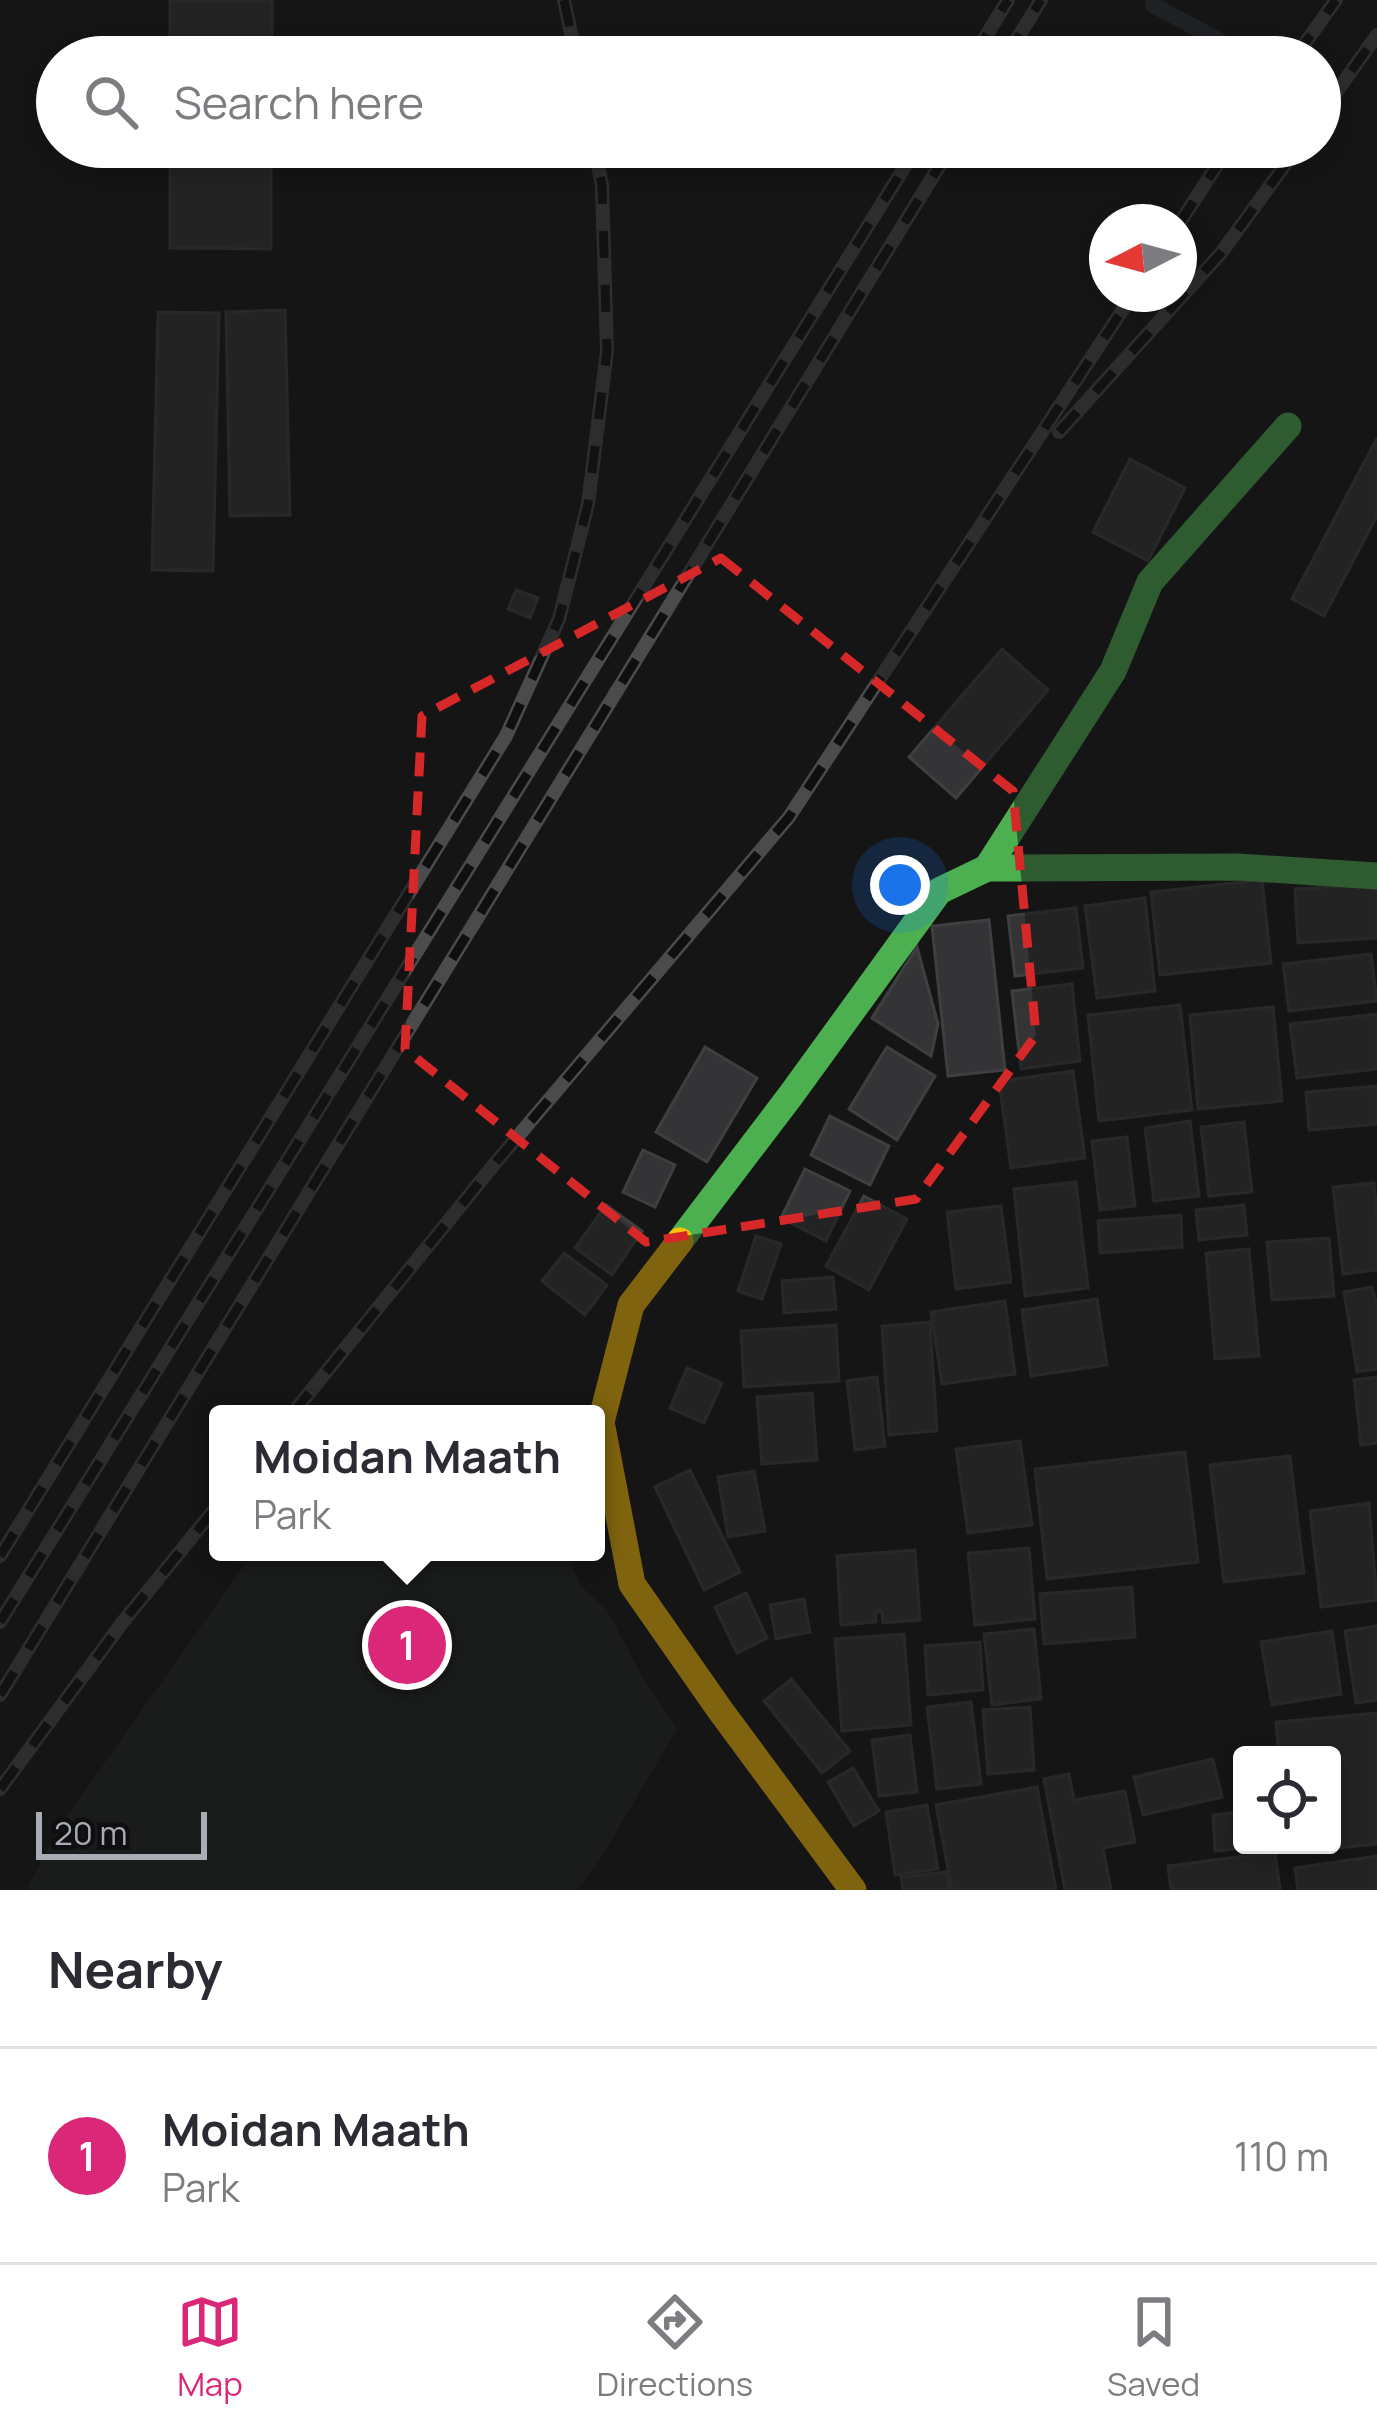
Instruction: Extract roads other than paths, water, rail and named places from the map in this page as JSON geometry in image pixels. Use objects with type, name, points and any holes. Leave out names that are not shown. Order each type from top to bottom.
[{"type":"street","points":[[987,868],[1113,671],[1150,582],[1288,426]]},
{"type":"street","points":[[605,1407],[632,1305],[939,891],[987,868],[1238,868],[1377,877]]},
{"type":"street","points":[[605,1443],[632,1583],[853,1890]]},
{"type":"waterway","points":[[1153,5],[1211,36]]},
{"type":"railway","points":[[564,0],[572,36]]},
{"type":"railway","points":[[986,36],[1008,0]]},
{"type":"railway","points":[[1019,36],[1041,0]]},
{"type":"railway","points":[[1310,36],[1336,0]]},
{"type":"railway","points":[[1341,86],[1377,35]]},
{"type":"railway","points":[[0,1556],[506,736],[559,619],[588,504],[607,351],[598,168]]},
{"type":"railway","points":[[0,1622],[904,168]]},
{"type":"railway","points":[[0,1695],[938,168]]},
{"type":"railway","points":[[1192,204],[1215,168]]},
{"type":"railway","points":[[1059,432],[1221,253],[1283,168]]},
{"type":"railway","points":[[299,1405],[496,1162],[789,817],[1121,312]]},
{"type":"railway","points":[[0,1789],[122,1623],[209,1516]]},
{"type":"place","name":"Moidan Maath","points":[[407,1645]]}]
